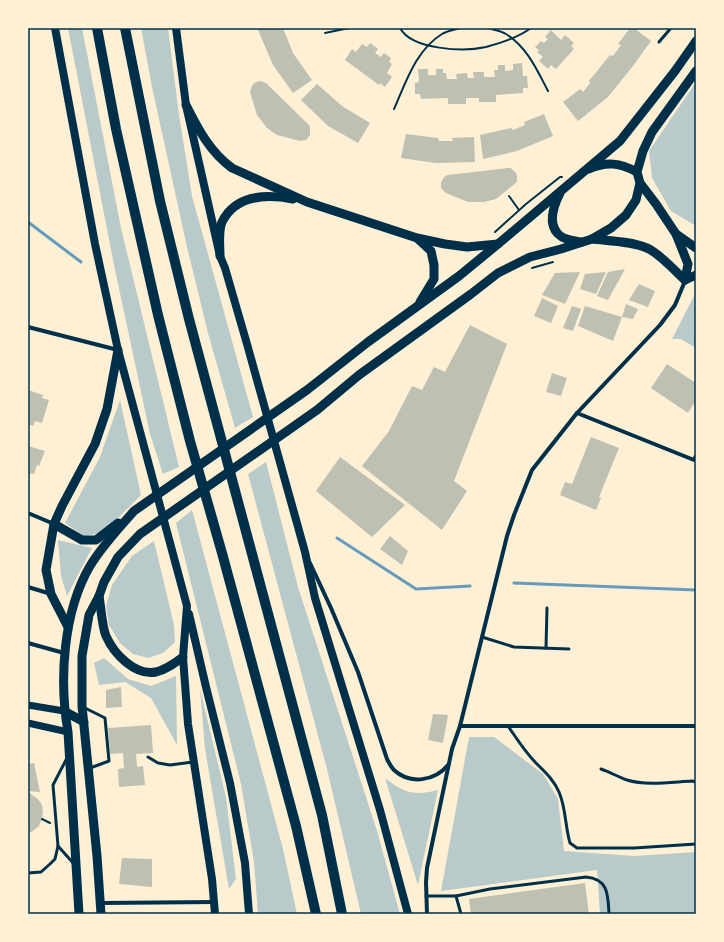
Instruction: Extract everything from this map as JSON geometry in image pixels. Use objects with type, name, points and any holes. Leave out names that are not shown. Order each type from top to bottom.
[{"type":"highway","points":[[97,28],[116,129],[158,315],[190,441],[296,826],[316,914]]},
{"type":"highway","points":[[125,28],[160,201],[189,319],[322,815],[342,914]]},
{"type":"main road","points":[[55,28],[95,244],[118,350],[187,606],[230,783],[246,864],[249,914]]},
{"type":"main road","points":[[176,28],[186,105],[220,256],[225,268],[247,344],[305,552],[315,598],[380,810],[408,914]]},
{"type":"main road","points":[[576,179],[620,141],[675,71],[696,41]]},
{"type":"main road","points":[[685,280],[688,264],[676,234],[640,183],[637,172],[643,150],[652,132],[696,71]]},
{"type":"main road","points":[[186,105],[210,147],[222,160],[232,168],[307,202],[417,238],[445,244],[467,246],[498,244]]},
{"type":"main road","points":[[54,524],[82,540],[96,540],[134,511],[307,390],[360,348],[459,276],[562,189],[591,168],[616,163],[637,172]]},
{"type":"main road","points":[[101,914],[82,706],[82,656],[89,615],[99,596],[104,582],[118,557],[140,534],[318,410],[359,375],[498,273],[511,265],[530,257],[562,249],[592,239],[611,228],[626,215],[636,200],[640,183]]},
{"type":"main road","points":[[562,189],[554,206],[552,222],[557,233],[564,238],[581,242]]},
{"type":"main road","points":[[220,256],[220,233],[222,223],[235,207],[246,200],[256,197],[272,196],[307,202]]},
{"type":"main road","points":[[676,234],[696,248]]},
{"type":"main road","points":[[417,238],[431,251],[434,265],[434,279],[417,307]]},
{"type":"main road","points":[[592,239],[622,242],[648,248],[685,280]]},
{"type":"main road","points":[[685,280],[696,275]]},
{"type":"main road","points":[[68,627],[51,594],[46,570],[54,524],[95,444],[107,409],[118,350]]},
{"type":"main road","points":[[79,914],[68,732],[64,712],[64,653],[68,627],[78,591],[90,565],[115,532],[134,511]]},
{"type":"main road","points":[[99,596],[106,637],[122,659],[133,668],[154,672],[170,666],[184,657]]},
{"type":"main road","points":[[187,606],[184,657],[188,724],[212,879],[215,914]]},
{"type":"main road","points":[[64,712],[84,722]]},
{"type":"main road","points":[[68,732],[84,722]]},
{"type":"street","points":[[305,552],[358,672],[387,759],[394,770],[403,776],[414,780],[425,779],[438,775],[448,765],[460,726],[507,536],[532,470],[577,413],[660,325],[675,305],[685,280]]},
{"type":"street","points":[[28,327],[118,350]]},
{"type":"street","points":[[577,413],[695,459]]},
{"type":"street","points":[[28,512],[54,524]]},
{"type":"street","points":[[28,587],[51,594]]},
{"type":"street","points":[[28,643],[64,653]]},
{"type":"street","points":[[28,705],[64,712]]},
{"type":"street","points":[[28,723],[68,732]]},
{"type":"street","points":[[460,726],[696,726]]},
{"type":"street","points":[[427,914],[427,868],[452,749]]},
{"type":"street","points":[[101,903],[214,902]]},
{"type":"lane","points":[[659,42],[671,28]]},
{"type":"lane","points":[[546,648],[547,608]]},
{"type":"lane","points":[[482,637],[514,647],[569,649]]},
{"type":"lane","points":[[82,706],[105,718],[109,761],[88,769]]},
{"type":"lane","points":[[508,726],[536,763],[548,774],[559,790],[565,811],[570,843],[576,848],[634,848],[696,844]]},
{"type":"lane","points":[[28,873],[41,872],[55,859],[58,846],[53,785],[69,754]]},
{"type":"lane","points":[[148,757],[158,763],[170,765],[194,762]]},
{"type":"lane","points":[[601,769],[628,781],[657,783],[696,782]]},
{"type":"lane","points":[[58,846],[76,867]]},
{"type":"lane","points":[[426,896],[456,896],[490,889],[592,878],[601,882],[605,887],[608,898],[609,914]]},
{"type":"lane","points":[[456,896],[461,914]]},
{"type":"path","points":[[325,33],[349,28]]},
{"type":"path","points":[[400,28],[413,40],[428,45],[452,49],[485,47],[523,34],[531,28]]},
{"type":"path","points":[[394,109],[414,64],[428,45],[443,34],[460,28]]},
{"type":"path","points":[[488,28],[505,34],[522,47],[548,91]]},
{"type":"path","points":[[492,235],[519,210],[560,177],[576,179]]},
{"type":"path","points":[[509,196],[519,210]]},
{"type":"shaded area","points":[[68,28],[82,28],[121,228],[179,467],[163,474],[150,434],[114,265]]},
{"type":"shaded area","points":[[141,28],[168,28],[179,115],[192,196],[253,417],[235,428],[208,333],[187,247],[152,87]]},
{"type":"shaded area","points":[[696,82],[696,226],[671,211],[652,178],[649,151]]},
{"type":"shaded area","points":[[696,292],[696,348],[681,339],[672,339]]},
{"type":"shaded area","points":[[120,400],[141,495],[103,533],[84,536],[65,523],[100,457]]},
{"type":"shaded area","points":[[266,462],[298,587],[377,831],[400,914],[361,914],[327,769],[248,474]]},
{"type":"shaded area","points":[[192,510],[283,849],[297,914],[258,914],[254,862],[241,784],[176,523]]},
{"type":"shaded area","points":[[58,540],[92,548],[67,596],[61,576]]},
{"type":"shaded area","points":[[154,541],[174,625],[175,642],[163,653],[148,658],[133,654],[120,643],[109,625],[106,606],[112,585],[132,556]]},
{"type":"shaded area","points":[[104,658],[128,679],[151,686],[176,676],[177,745],[151,698],[125,682],[99,685],[94,663]]},
{"type":"shaded area","points":[[200,689],[226,797],[236,879],[229,889],[205,749]]},
{"type":"shaded area","points":[[469,737],[494,737],[543,774],[558,799],[564,851],[634,856],[696,852],[696,914],[600,914],[597,870],[441,891]]},
{"type":"shaded area","points":[[385,778],[398,787],[410,792],[422,793],[438,790],[418,885]]},
{"type":"building","points":[[265,28],[283,28],[293,53],[312,80],[293,93],[273,65],[258,30]]},
{"type":"building","points":[[630,28],[634,28],[651,41],[608,97],[578,121],[563,102],[580,89],[583,92],[590,83],[589,81],[610,55],[613,56],[621,45],[618,44]]},
{"type":"building","points":[[551,30],[561,40],[565,35],[574,43],[571,46],[574,49],[556,69],[551,65],[548,69],[539,61],[543,57],[537,52],[539,50],[535,47],[541,41],[544,43],[548,39],[545,37]]},
{"type":"building","points":[[370,43],[378,49],[375,53],[381,57],[384,53],[391,58],[389,62],[392,64],[387,73],[392,77],[385,87],[380,83],[379,85],[345,60],[352,49],[356,52],[362,44],[367,47]]},
{"type":"building","points":[[522,63],[523,76],[527,76],[528,88],[523,88],[523,93],[496,95],[496,102],[479,102],[479,98],[466,98],[466,104],[448,104],[448,98],[421,99],[420,94],[415,94],[415,83],[419,82],[418,69],[428,69],[428,75],[436,75],[436,69],[443,69],[443,73],[446,73],[447,79],[457,79],[456,74],[467,73],[468,78],[474,78],[473,72],[484,72],[484,77],[495,77],[494,70],[498,70],[498,65],[505,65],[505,71],[513,70],[513,64]]},
{"type":"building","points":[[260,81],[266,83],[309,125],[310,135],[306,140],[300,141],[277,135],[267,128],[257,115],[250,92],[254,83]]},
{"type":"building","points":[[317,84],[342,106],[370,123],[358,143],[328,126],[301,100]]},
{"type":"building","points":[[544,114],[553,136],[517,151],[483,159],[480,135],[511,128],[513,130],[525,125],[524,122]]},
{"type":"building","points":[[406,134],[438,138],[439,141],[453,141],[452,138],[474,137],[475,162],[436,163],[401,158]]},
{"type":"building","points":[[511,168],[516,173],[517,182],[496,199],[484,202],[468,202],[446,193],[441,188],[441,182],[445,176],[448,175]]},
{"type":"building","points":[[625,269],[608,300],[597,296],[608,272]]},
{"type":"building","points":[[580,272],[565,304],[542,295],[555,273]]},
{"type":"building","points":[[606,272],[596,294],[580,289],[585,274]]},
{"type":"building","points":[[639,284],[655,291],[648,307],[629,300]]},
{"type":"building","points":[[542,298],[558,306],[551,323],[534,316]]},
{"type":"building","points":[[626,304],[638,309],[633,319],[622,317]]},
{"type":"building","points":[[572,306],[581,309],[573,331],[563,328]]},
{"type":"building","points":[[585,306],[622,317],[613,341],[578,326]]},
{"type":"building","points":[[470,325],[507,344],[454,481],[467,491],[442,530],[362,466],[389,431],[412,386],[422,390],[434,367],[445,372]]},
{"type":"building","points":[[667,364],[696,383],[696,400],[688,413],[651,388]]},
{"type":"building","points":[[552,373],[567,378],[561,396],[546,392]]},
{"type":"building","points":[[28,390],[43,395],[42,398],[49,400],[42,423],[35,421],[33,426],[28,424]]},
{"type":"building","points":[[591,437],[619,448],[599,497],[601,498],[596,510],[560,495],[565,482],[572,484]]},
{"type":"building","points":[[28,446],[45,451],[39,466],[37,465],[34,474],[31,473],[28,481]]},
{"type":"building","points":[[340,457],[405,505],[372,537],[316,491]]},
{"type":"building","points":[[390,536],[408,551],[402,565],[380,549]]},
{"type":"building","points":[[121,687],[122,707],[106,708],[106,690]]},
{"type":"building","points":[[433,714],[448,715],[443,743],[428,740]]},
{"type":"building","points":[[151,725],[153,753],[136,754],[137,767],[143,766],[145,785],[119,787],[118,769],[124,768],[123,753],[110,754],[108,728]]},
{"type":"building","points":[[34,763],[40,792],[28,791],[28,764]]},
{"type":"building","points":[[28,792],[38,799],[42,805],[43,812],[39,826],[28,834]]},
{"type":"building","points":[[122,858],[152,859],[152,887],[119,884]]},
{"type":"building","points":[[585,883],[589,914],[471,914],[469,899]]},
{"type":"waterway","points":[[28,222],[81,262]]},
{"type":"waterway","points":[[337,538],[416,589],[470,586]]},
{"type":"waterway","points":[[514,583],[696,590]]}]
